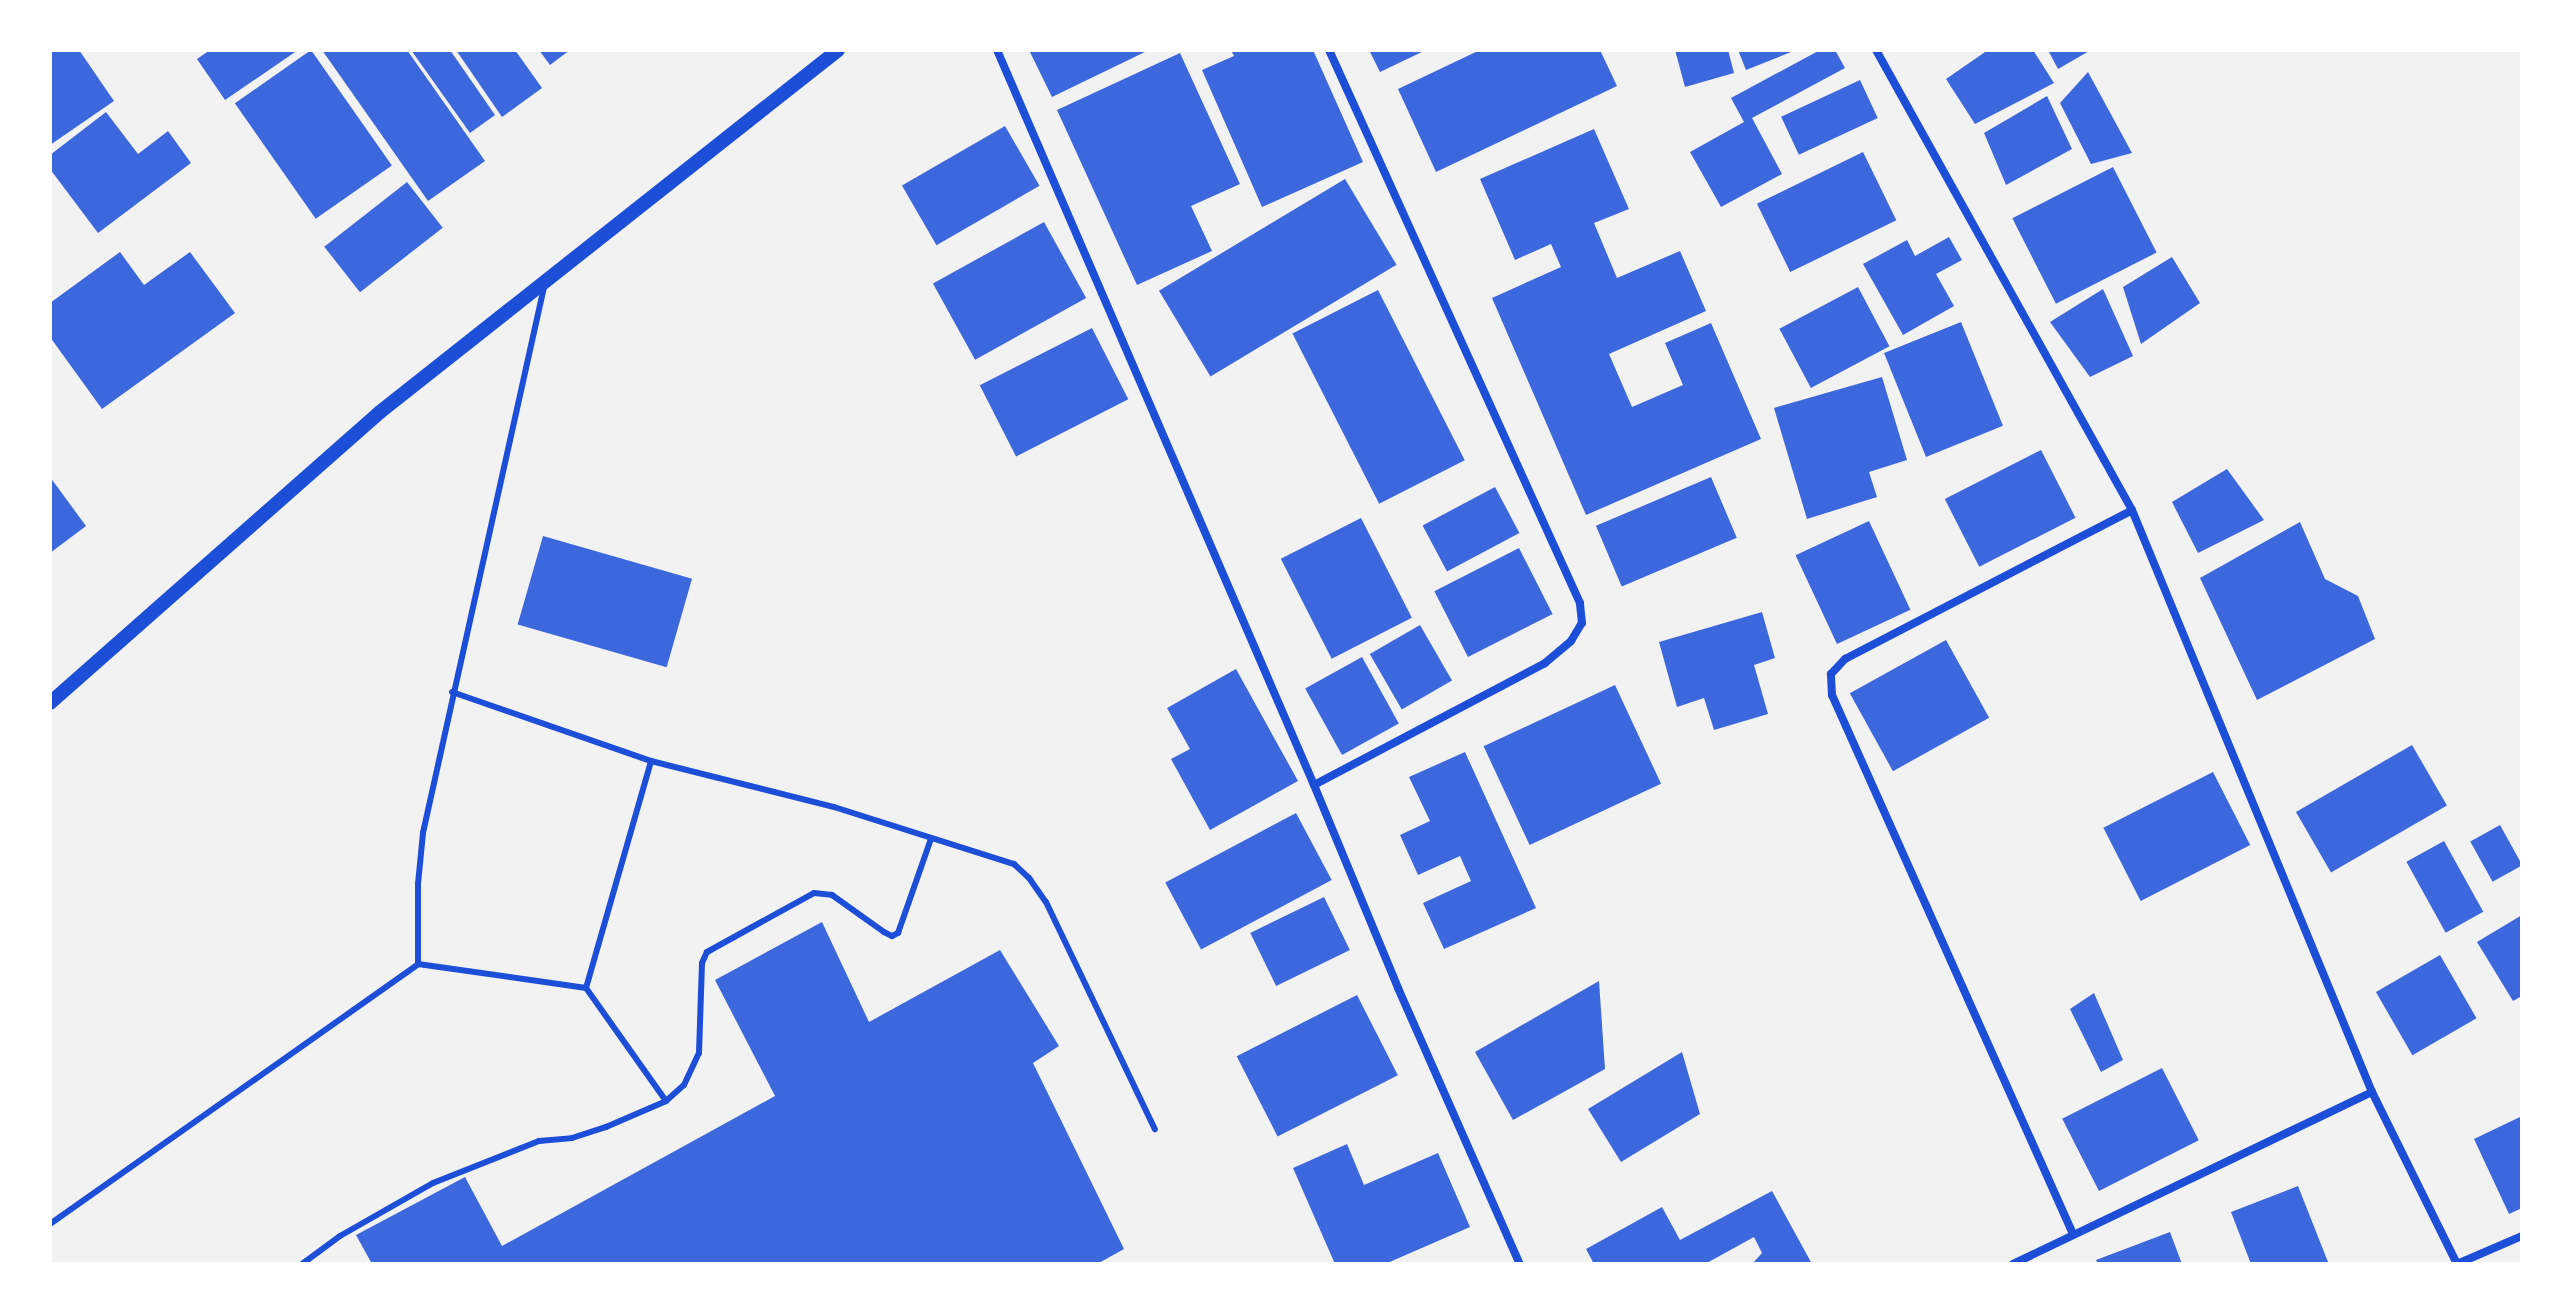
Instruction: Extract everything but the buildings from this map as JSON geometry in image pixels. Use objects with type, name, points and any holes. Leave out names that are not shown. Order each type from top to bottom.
[{"type":"street","points":[[50,703],[370,420],[838,50]]},
{"type":"street","points":[[997,50],[1314,785],[1398,988],[1520,1264]]},
{"type":"street","points":[[1314,785],[1545,663],[1571,641],[1582,623],[1580,603],[1329,50]]},
{"type":"street","points":[[1889,50],[1877,52],[2132,510],[2372,1092],[2457,1264],[2522,1236]]},
{"type":"street","points":[[2073,1234],[1832,695],[1831,674],[1845,659],[2132,510]]},
{"type":"street","points":[[2013,1264],[2372,1092]]},
{"type":"lane","points":[[418,964],[418,884],[423,833],[545,282]]},
{"type":"lane","points":[[452,692],[651,761],[834,807],[1014,864],[1029,878],[1046,902],[1155,1129]]},
{"type":"lane","points":[[586,988],[651,761]]},
{"type":"lane","points":[[302,1264],[340,1236],[433,1183],[539,1141],[572,1138],[606,1127],[666,1101],[684,1085],[699,1053],[702,963],[707,952],[814,893],[832,895],[892,936],[898,933],[931,839]]},
{"type":"lane","points":[[50,1224],[418,964],[586,988],[666,1101]]}]
